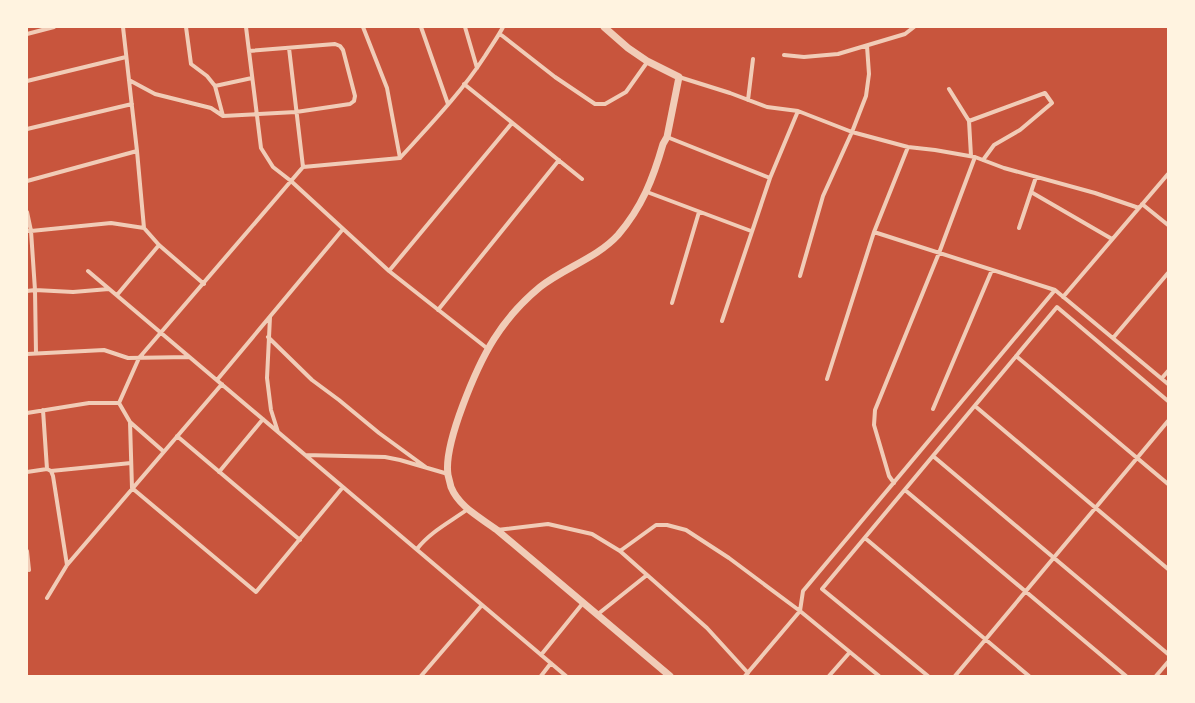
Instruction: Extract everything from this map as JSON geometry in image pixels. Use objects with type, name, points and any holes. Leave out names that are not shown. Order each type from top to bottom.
[{"type":"street","points":[[27,34],[54,27]]},
{"type":"street","points":[[123,27],[144,228],[159,245],[204,284]]},
{"type":"street","points":[[186,27],[191,64],[207,76],[215,86],[223,116]]},
{"type":"street","points":[[246,27],[261,148],[273,166],[389,271],[488,349]]},
{"type":"street","points":[[363,27],[387,88],[400,158]]},
{"type":"street","points":[[422,27],[448,104]]},
{"type":"street","points":[[465,27],[477,68]]},
{"type":"street","points":[[119,403],[139,358],[303,167],[400,158],[448,104],[477,68],[500,34],[503,27]]},
{"type":"street","points":[[604,27],[628,48],[648,61],[679,77],[767,107],[798,111],[852,132],[908,146],[973,157],[1036,178],[1095,193],[1139,208]]},
{"type":"street","points":[[784,55],[804,57],[838,54],[904,34],[914,27]]},
{"type":"street","points":[[500,34],[554,77],[595,104],[605,104],[626,92],[648,61]]},
{"type":"street","points":[[129,80],[155,94],[211,108],[223,116],[296,112],[350,104],[354,101],[355,96],[343,50],[340,46],[335,44],[249,51]]},
{"type":"street","points":[[800,276],[823,196],[852,132],[866,96],[869,74],[867,46]]},
{"type":"street","points":[[289,48],[303,167]]},
{"type":"street","points":[[27,81],[126,57]]},
{"type":"street","points":[[748,100],[753,59]]},
{"type":"street","points":[[670,676],[497,530],[468,509],[457,498],[452,488],[448,474],[448,458],[457,423],[471,384],[488,349],[506,323],[521,305],[540,287],[605,247],[617,236],[630,220],[647,192],[663,144],[667,138],[679,77]]},
{"type":"street","points":[[215,86],[252,78]]},
{"type":"street","points":[[464,84],[582,179]]},
{"type":"street","points":[[894,483],[889,476],[874,425],[875,410],[939,253],[973,157],[969,121],[949,89]]},
{"type":"street","points":[[969,121],[1045,93],[1052,103],[1020,130],[994,144],[983,160]]},
{"type":"street","points":[[27,129],[132,104]]},
{"type":"street","points":[[722,321],[770,178],[798,111]]},
{"type":"street","points":[[389,271],[512,123]]},
{"type":"street","points":[[667,138],[770,178]]},
{"type":"street","points":[[827,378],[874,232],[908,146]]},
{"type":"street","points":[[27,180],[137,151]]},
{"type":"street","points":[[438,310],[559,160]]},
{"type":"street","points":[[1063,297],[1168,174]]},
{"type":"street","points":[[1019,228],[1036,178]]},
{"type":"street","points":[[647,192],[752,232]]},
{"type":"street","points":[[1032,192],[1112,239]]},
{"type":"street","points":[[1142,204],[1168,225]]},
{"type":"street","points":[[27,212],[35,290],[36,353]]},
{"type":"street","points":[[672,303],[699,212]]},
{"type":"street","points":[[29,231],[111,223],[144,228]]},
{"type":"street","points":[[217,380],[343,230]]},
{"type":"street","points":[[874,232],[1055,290],[1168,384]]},
{"type":"street","points":[[117,295],[159,245]]},
{"type":"street","points":[[933,409],[992,270]]},
{"type":"street","points":[[88,271],[566,676]]},
{"type":"street","points":[[1113,338],[1168,273]]},
{"type":"street","points":[[27,291],[73,292],[109,289]]},
{"type":"street","points":[[497,530],[548,524],[592,534],[620,551],[707,628],[747,675],[800,611],[803,591],[1055,290]]},
{"type":"street","points":[[928,676],[822,588],[1057,307],[1168,401]]},
{"type":"street","points":[[270,316],[268,337],[268,395],[278,432]]},
{"type":"street","points":[[268,337],[312,380],[379,433],[427,468]]},
{"type":"street","points":[[27,354],[104,350],[128,358],[190,357]]},
{"type":"street","points":[[1016,356],[1168,484]]},
{"type":"street","points":[[1162,378],[1168,371]]},
{"type":"street","points":[[47,598],[67,564],[222,384]]},
{"type":"street","points":[[27,413],[89,403],[119,403]]},
{"type":"street","points":[[119,403],[130,422],[163,451]]},
{"type":"street","points":[[975,406],[1168,568]]},
{"type":"street","points":[[43,410],[49,470],[53,476],[67,564]]},
{"type":"street","points":[[219,472],[263,419]]},
{"type":"street","points":[[955,676],[1168,421]]},
{"type":"street","points":[[130,422],[132,488],[256,592],[343,487]]},
{"type":"street","points":[[177,436],[300,540]]},
{"type":"street","points":[[305,455],[385,457],[448,474]]},
{"type":"street","points":[[933,456],[1168,654]]},
{"type":"street","points":[[27,472],[131,464]]},
{"type":"street","points":[[905,490],[1126,676]]},
{"type":"street","points":[[417,549],[423,541],[468,509]]},
{"type":"street","points":[[620,551],[656,525],[667,525],[686,530],[729,558],[800,611],[879,676]]},
{"type":"street","points":[[865,538],[1029,676]]},
{"type":"street","points":[[27,551],[29,570]]},
{"type":"street","points":[[598,614],[647,575]]},
{"type":"street","points":[[541,655],[583,603]]},
{"type":"street","points":[[421,676],[482,605]]},
{"type":"street","points":[[830,676],[850,652]]},
{"type":"street","points":[[1156,676],[1168,662]]},
{"type":"street","points":[[541,676],[551,663]]}]
